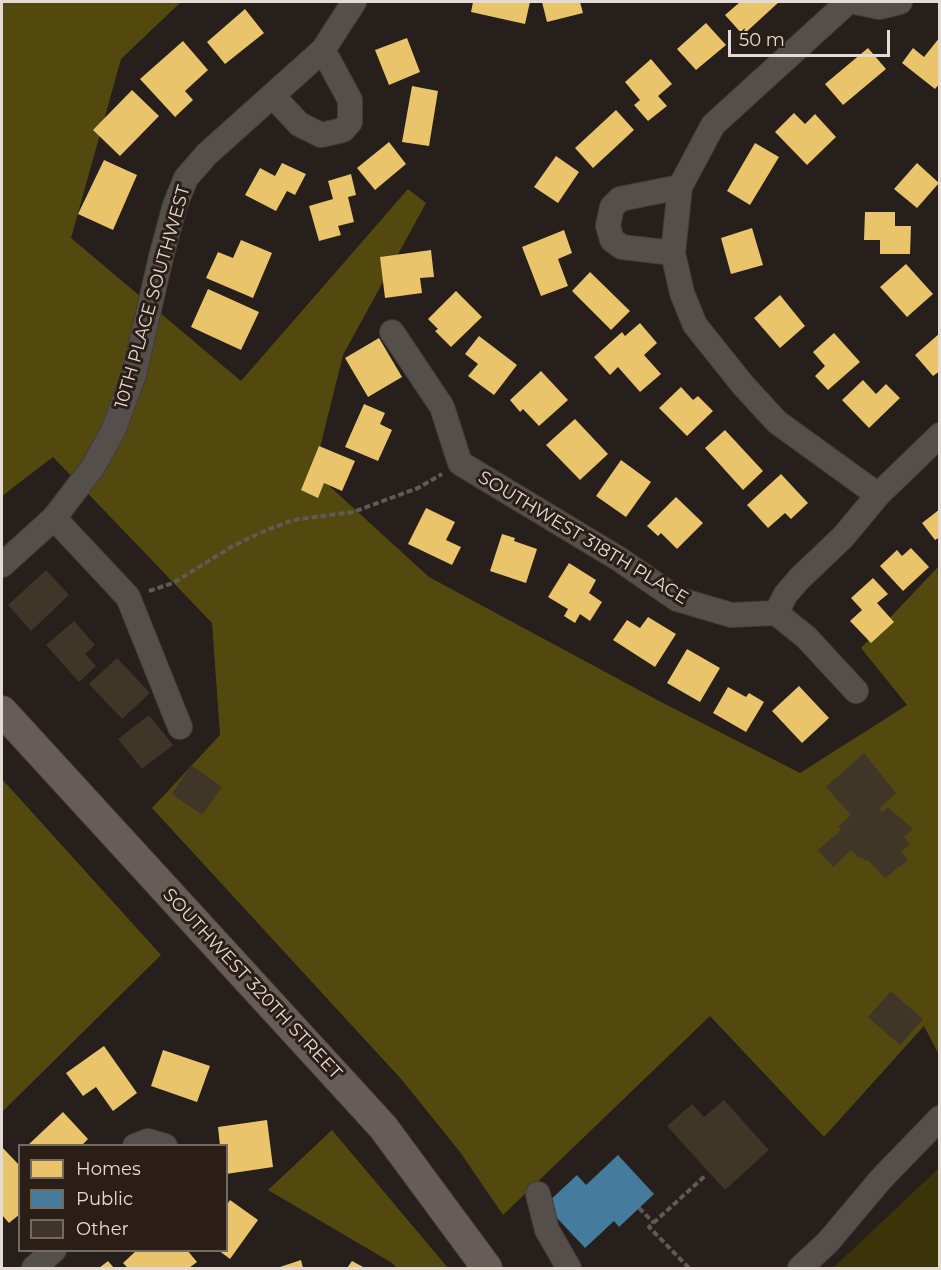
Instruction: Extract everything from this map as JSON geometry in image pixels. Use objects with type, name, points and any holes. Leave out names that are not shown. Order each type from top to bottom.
[{"type":"main road","name":"SOUTHWEST 320TH STREET","points":[[2,711],[383,1127],[487,1269]]},
{"type":"street","name":"10TH PLACE SOUTHWEST","points":[[2,565],[54,518],[93,467],[113,431],[134,375],[161,257],[175,205],[186,178],[207,154],[323,50],[354,2]]},
{"type":"street","points":[[848,2],[713,126],[680,187],[673,253],[681,293],[695,325],[743,385],[777,422],[878,495]]},
{"type":"street","points":[[855,2],[879,7],[900,2]]},
{"type":"street","points":[[273,96],[299,124],[321,135],[343,130],[350,122],[350,100],[323,50]]},
{"type":"street","points":[[673,253],[622,247],[612,240],[608,226],[612,207],[620,199],[680,187]]},
{"type":"street","points":[[392,332],[442,407],[460,463]]},
{"type":"street","points":[[856,691],[806,637],[776,613],[799,579],[843,537],[878,495],[939,435]]},
{"type":"street","name":"SOUTHWEST 318TH PLACE","points":[[460,463],[619,559],[677,599],[731,615],[776,613]]},
{"type":"street","points":[[54,518],[128,597],[180,727]]},
{"type":"street","points":[[800,1269],[828,1242],[881,1179],[939,1118]]},
{"type":"street","points":[[140,1144],[148,1141],[158,1144]]},
{"type":"street","points":[[538,1194],[547,1230],[569,1269]]},
{"type":"street","points":[[34,1269],[53,1252]]},
{"type":"path","points":[[128,597],[173,583],[231,547],[262,532],[293,520],[353,512],[418,488],[460,463]]},
{"type":"path","points":[[689,1269],[649,1227],[706,1175]]},
{"type":"path","points":[[639,1208],[654,1222]]},
{"type":"shaded area","points":[[2,2],[181,2],[121,59],[71,238],[241,381],[408,189],[426,203],[343,355],[314,472],[429,577],[661,702],[800,773],[907,705],[861,648],[939,566],[939,1055],[924,1026],[824,1137],[710,1016],[503,1215],[460,1152],[402,1080],[152,808],[220,735],[212,623],[53,457],[2,496]]},
{"type":"shaded area","points":[[2,779],[161,955],[2,1112]]},
{"type":"shaded area","points":[[332,1130],[448,1268],[397,1268],[268,1190]]},
{"type":"shaded area","points":[[939,1168],[939,1268],[833,1268]]},
{"type":"building: Homes","points":[[473,2],[530,2],[525,24],[471,12]]},
{"type":"building: Homes","points":[[542,2],[580,2],[583,13],[547,22]]},
{"type":"building: Homes","points":[[740,2],[779,2],[743,35],[725,15]]},
{"type":"building: Homes","points":[[245,9],[264,33],[225,64],[207,42]]},
{"type":"building: Homes","points":[[706,23],[726,45],[696,70],[677,49]]},
{"type":"building: Homes","points":[[940,37],[940,83],[935,89],[902,63],[913,48],[924,57]]},
{"type":"building: Homes","points":[[407,38],[420,72],[389,85],[375,50]]},
{"type":"building: Homes","points":[[183,41],[208,70],[185,91],[193,100],[175,117],[140,79]]},
{"type":"building: Homes","points":[[868,48],[886,69],[843,105],[825,84]]},
{"type":"building: Homes","points":[[651,59],[672,84],[658,96],[667,106],[648,121],[634,105],[640,100],[625,82]]},
{"type":"building: Homes","points":[[412,86],[438,91],[429,146],[402,142]]},
{"type":"building: Homes","points":[[132,90],[159,116],[120,156],[93,130]]},
{"type":"building: Homes","points":[[616,110],[634,130],[593,168],[575,148]]},
{"type":"building: Homes","points":[[794,113],[805,124],[815,114],[836,137],[807,165],[775,132]]},
{"type":"building: Homes","points":[[389,142],[406,164],[375,190],[357,168]]},
{"type":"building: Homes","points":[[755,143],[779,157],[750,205],[727,191]]},
{"type":"building: Homes","points":[[556,156],[579,172],[558,203],[534,187]]},
{"type":"building: Homes","points":[[104,160],[137,175],[113,230],[78,214]]},
{"type":"building: Homes","points":[[282,163],[306,174],[295,195],[287,191],[276,211],[245,195],[260,168],[275,176]]},
{"type":"building: Homes","points":[[917,163],[939,183],[917,208],[894,189]]},
{"type":"building: Homes","points":[[351,174],[356,195],[348,197],[354,222],[338,226],[341,235],[319,241],[309,206],[333,199],[328,181]]},
{"type":"building: Homes","points":[[865,212],[895,212],[895,226],[911,226],[910,254],[880,254],[880,240],[864,240]]},
{"type":"building: Homes","points":[[752,228],[763,265],[731,274],[721,238]]},
{"type":"building: Homes","points":[[564,230],[572,253],[558,259],[568,286],[541,296],[522,247]]},
{"type":"building: Homes","points":[[241,240],[272,253],[253,298],[206,278],[218,252],[233,258]]},
{"type":"building: Homes","points":[[431,250],[434,277],[420,278],[422,293],[385,298],[380,257]]},
{"type":"building: Homes","points":[[906,264],[933,294],[907,317],[880,287]]},
{"type":"building: Homes","points":[[590,272],[630,311],[611,330],[572,291]]},
{"type":"building: Homes","points":[[208,289],[259,312],[241,350],[191,327]]},
{"type":"building: Homes","points":[[456,291],[482,317],[451,347],[435,331],[438,329],[428,319]]},
{"type":"building: Homes","points":[[780,295],[805,326],[780,348],[754,318]]},
{"type":"building: Homes","points":[[640,323],[657,343],[644,355],[661,374],[640,392],[618,367],[610,375],[594,357],[622,332],[625,336]]},
{"type":"building: Homes","points":[[834,333],[860,362],[828,390],[815,376],[825,366],[813,352]]},
{"type":"building: Homes","points":[[940,333],[940,371],[933,376],[915,355]]},
{"type":"building: Homes","points":[[479,336],[517,365],[494,395],[468,376],[478,364],[465,354]]},
{"type":"building: Homes","points":[[379,338],[402,377],[368,397],[345,358]]},
{"type":"building: Homes","points":[[541,371],[568,400],[539,426],[523,409],[520,412],[510,400]]},
{"type":"building: Homes","points":[[863,380],[876,394],[886,384],[900,398],[869,428],[842,400]]},
{"type":"building: Homes","points":[[681,387],[693,400],[698,396],[713,411],[687,436],[659,408]]},
{"type":"building: Homes","points":[[364,404],[385,413],[380,424],[392,430],[378,461],[345,447]]},
{"type":"building: Homes","points":[[575,419],[608,454],[580,480],[546,445]]},
{"type":"building: Homes","points":[[725,430],[763,471],[743,490],[705,448]]},
{"type":"building: Homes","points":[[319,446],[355,461],[342,491],[324,483],[318,498],[301,490]]},
{"type":"building: Homes","points":[[621,460],[651,482],[626,517],[596,496]]},
{"type":"building: Homes","points":[[781,474],[808,503],[791,519],[785,513],[768,528],[747,505]]},
{"type":"building: Homes","points":[[676,497],[703,523],[677,549],[661,533],[658,536],[647,526]]},
{"type":"building: Homes","points":[[426,508],[455,522],[446,540],[461,547],[452,565],[408,544]]},
{"type":"building: Homes","points":[[940,509],[940,537],[935,540],[922,523]]},
{"type":"building: Homes","points":[[502,534],[537,549],[526,583],[490,571]]},
{"type":"building: Homes","points":[[911,548],[929,567],[903,591],[880,566],[897,550],[902,556]]},
{"type":"building: Homes","points":[[569,563],[596,580],[589,593],[602,602],[590,621],[580,614],[575,623],[564,616],[568,609],[548,597]]},
{"type":"building: Homes","points":[[873,578],[888,594],[877,603],[894,622],[871,643],[850,621],[862,610],[851,598]]},
{"type":"building: Homes","points":[[648,617],[676,634],[655,667],[613,640],[627,620],[640,628]]},
{"type":"building: Homes","points":[[687,649],[720,668],[700,702],[667,683]]},
{"type":"building: Homes","points":[[799,686],[829,718],[802,743],[772,711]]},
{"type":"building: Homes","points":[[728,687],[746,697],[749,693],[764,702],[746,732],[713,713]]},
{"type":"building: Homes","points":[[104,1046],[137,1093],[113,1111],[96,1087],[83,1096],[66,1073]]},
{"type":"building: Homes","points":[[163,1050],[210,1066],[197,1102],[151,1086]]},
{"type":"building: Homes","points":[[63,1112],[88,1139],[83,1144],[29,1144]]},
{"type":"building: Homes","points":[[267,1120],[273,1167],[228,1174],[228,1144],[220,1144],[218,1127]]},
{"type":"building: Homes","points":[[2,1147],[18,1164],[18,1216],[9,1223],[2,1215]]},
{"type":"building: Homes","points":[[230,1200],[258,1220],[230,1259],[221,1252],[228,1252],[228,1203]]},
{"type":"building: Homes","points":[[135,1252],[189,1252],[197,1262],[189,1268],[128,1268],[123,1263]]},
{"type":"building: Homes","points":[[301,1260],[303,1268],[277,1268]]},
{"type":"building: Homes","points":[[108,1261],[114,1268],[99,1268]]},
{"type":"building: Homes","points":[[352,1261],[365,1268],[347,1268]]},
{"type":"building: Public","points":[[618,1155],[654,1194],[619,1227],[614,1221],[585,1248],[545,1205],[577,1175],[586,1185]]},
{"type":"building: Other","points":[[46,570],[69,595],[31,631],[8,605]]},
{"type":"building: Other","points":[[74,621],[95,645],[85,654],[96,666],[79,682],[46,645]]},
{"type":"building: Other","points":[[117,658],[150,693],[122,719],[89,684]]},
{"type":"building: Other","points":[[149,715],[173,745],[142,769],[118,739]]},
{"type":"building: Other","points":[[864,753],[896,793],[879,809],[882,812],[888,807],[913,829],[904,837],[910,844],[901,852],[908,860],[885,878],[867,859],[865,861],[859,858],[851,850],[833,867],[818,850],[841,830],[838,827],[851,815],[826,787]]},
{"type":"building: Other","points":[[191,765],[222,787],[202,815],[172,794]]},
{"type":"building: Other","points":[[891,991],[923,1019],[900,1045],[868,1017]]},
{"type":"building: Other","points":[[724,1100],[769,1150],[725,1190],[667,1126],[692,1104],[704,1117]]}]
